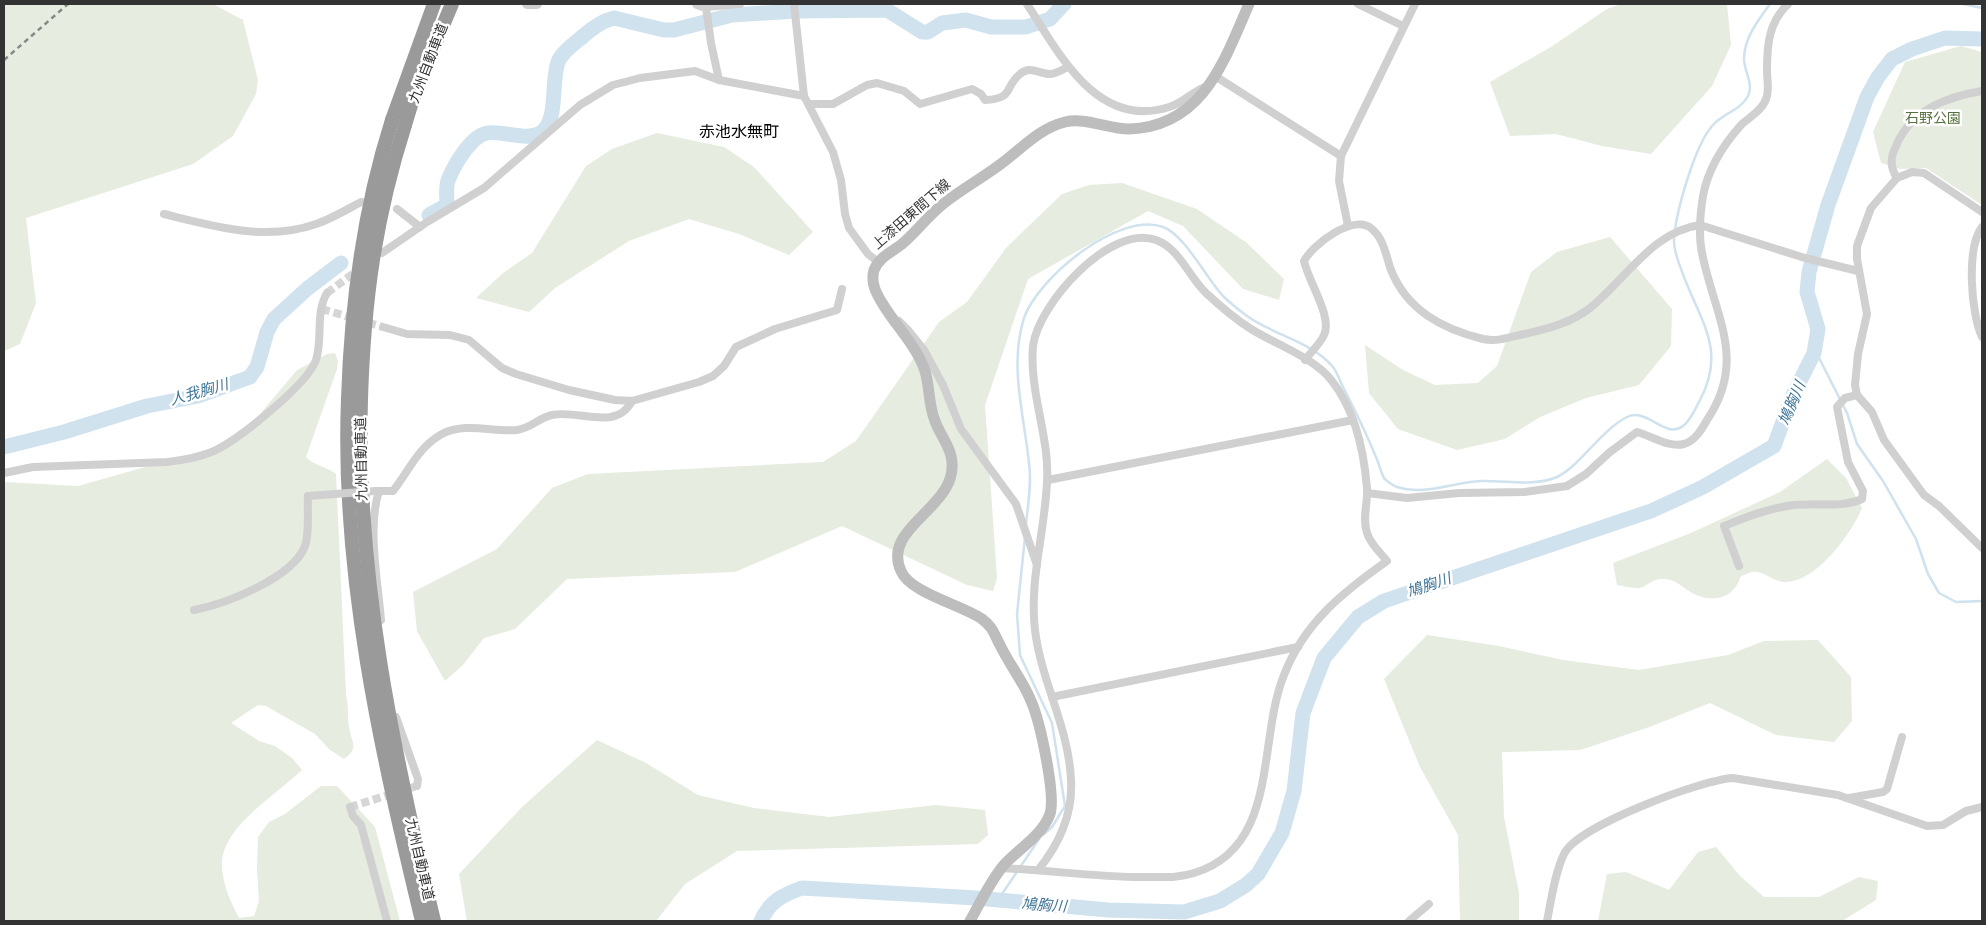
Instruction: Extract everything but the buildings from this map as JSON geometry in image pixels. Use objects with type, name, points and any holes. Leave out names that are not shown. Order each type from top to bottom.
[{"type":"highway","name":"九州自動車道","points":[[422,921],[380,734],[360,616],[350,512],[354,399],[378,224],[398,123],[434,4]]},
{"type":"highway","name":"九州自動車道","points":[[398,123],[416,89],[452,4]]},
{"type":"highway","name":"九州自動車道","points":[[354,399],[372,614],[391,731],[434,921]]},
{"type":"main road","name":"上漆田東間下線","points":[[970,921],[1001,868],[1036,835],[1050,814],[1052,798],[1041,737],[1032,703],[992,627],[964,608],[922,590],[908,579],[900,569],[898,559],[901,542],[909,529],[950,485],[953,468],[951,452],[935,423],[929,401],[928,382],[923,366],[888,312],[874,285],[873,276],[878,262],[902,243],[940,206],[1004,162],[1045,130],[1068,121],[1127,129],[1151,126],[1171,118],[1190,107],[1213,80],[1249,4]]},
{"type":"street","points":[[527,4],[537,4]]},
{"type":"street","points":[[719,80],[702,5],[740,4]]},
{"type":"street","points":[[794,4],[804,96],[832,152],[841,180],[845,214],[849,228],[868,254],[878,262]]},
{"type":"street","points":[[1027,4],[1068,67],[1097,96],[1112,105],[1132,109],[1167,108],[1182,102],[1213,80],[1341,156]]},
{"type":"street","points":[[1358,4],[1403,26]]},
{"type":"street","points":[[1348,226],[1339,181],[1341,156],[1415,4]]},
{"type":"street","points":[[1367,493],[1407,498],[1459,493],[1524,492],[1567,486],[1586,474],[1610,452],[1637,432],[1669,444],[1683,444],[1692,440],[1716,407],[1722,390],[1728,354],[1701,251],[1700,225],[1704,194],[1713,164],[1722,148],[1766,101],[1769,86],[1768,41],[1776,17],[1788,4]]},
{"type":"street","points":[[808,104],[833,104],[867,85],[877,83],[904,91],[920,104],[972,89],[985,100],[996,100],[1008,93],[1020,74],[1029,69],[1050,74],[1068,67]]},
{"type":"street","points":[[382,253],[420,227],[484,188],[580,105],[613,84],[640,78],[696,72],[719,80],[804,96]]},
{"type":"street","points":[[1897,178],[1892,170],[1891,157],[1902,132],[1910,123],[1930,107],[1957,96],[1982,91]]},
{"type":"street","points":[[1982,212],[1924,173],[1912,172],[1897,178],[1871,208],[1860,234],[1856,259],[1867,314],[1856,368],[1855,385],[1857,395],[1872,412],[1884,440],[1924,495],[1939,506],[1982,548]]},
{"type":"street","points":[[164,214],[235,230],[258,232],[295,230],[315,225],[361,202]]},
{"type":"street","points":[[397,209],[420,227]]},
{"type":"street","points":[[1305,360],[1321,340],[1327,325],[1325,315],[1306,274],[1304,261],[1308,252],[1348,226],[1360,223],[1371,227],[1379,236],[1399,289],[1416,308],[1443,327],[1485,339],[1498,340],[1545,330],[1570,320],[1589,308],[1667,236],[1684,227],[1700,225],[1805,258],[1858,271]]},
{"type":"street","points":[[1982,227],[1977,233],[1972,260],[1976,324],[1982,337]]},
{"type":"street","points":[[1001,868],[1039,869],[1127,878],[1175,877],[1194,873],[1228,857],[1247,832],[1261,789],[1275,705],[1284,675],[1298,647],[1334,600],[1387,561],[1372,545],[1366,532],[1364,518],[1367,493],[1361,445],[1353,420],[1330,378],[1305,360],[1232,316],[1204,292],[1187,272],[1176,254],[1159,240],[1136,238],[1122,242],[1083,267],[1070,279],[1050,304],[1039,324],[1034,344],[1033,368],[1045,443],[1048,480],[1037,565],[1034,626],[1037,646],[1068,756],[1071,798],[1066,819],[1052,852],[1039,869]]},
{"type":"street","points":[[383,327],[407,334],[428,336],[450,335],[469,340],[502,368],[516,374],[569,390],[615,400],[632,401],[655,396],[714,376],[724,366],[736,347],[775,329],[837,310],[842,289]]},
{"type":"street","points":[[4,473],[33,467],[167,462],[184,460],[218,449],[240,435],[296,389],[313,368],[317,357],[320,318],[327,293]]},
{"type":"street","points":[[888,312],[908,330],[924,350],[943,385],[961,429],[1016,504],[1037,565]]},
{"type":"street","points":[[1739,566],[1724,526],[1772,508],[1853,503],[1862,500],[1863,490],[1848,462],[1837,407],[1845,398],[1857,395]]},
{"type":"street","points":[[194,610],[217,605],[239,596],[279,574],[291,564],[302,551],[307,540],[308,496],[393,491],[423,448],[442,434],[454,430],[518,430],[551,415],[567,414],[610,417],[622,414],[632,401]]},
{"type":"street","points":[[1048,480],[1353,420]]},
{"type":"street","points":[[377,491],[374,527],[382,637],[391,699],[409,758],[418,779],[417,786]]},
{"type":"street","points":[[1052,697],[1298,647]]},
{"type":"street","points":[[1847,798],[1883,792],[1887,788],[1902,737]]},
{"type":"street","points":[[1547,921],[1564,853],[1568,848],[1595,828],[1650,803],[1711,781],[1733,778],[1847,798],[1927,826],[1944,825],[1966,811],[1982,807]]},
{"type":"street","points":[[350,807],[353,816],[362,825],[387,921]]},
{"type":"street","points":[[1409,921],[1429,904]]},
{"type":"green space","points":[[4,4],[213,4],[243,20],[258,80],[256,94],[233,136],[193,164],[26,218],[36,303],[20,344],[4,351]]},
{"type":"green space","points":[[1621,4],[1727,4],[1731,45],[1712,86],[1651,154],[1602,146],[1556,134],[1510,136],[1490,82],[1551,47],[1607,9]]},
{"type":"green space","name":"石野公園","points":[[1961,46],[1982,52],[1982,205],[1926,168],[1900,169],[1881,163],[1873,132],[1905,62]]},
{"type":"green space","points":[[657,133],[724,147],[754,167],[813,232],[789,255],[739,234],[689,219],[629,241],[555,288],[529,312],[476,298],[503,273],[532,253],[586,166],[612,149]]},
{"type":"green space","points":[[1122,183],[1197,209],[1247,243],[1284,279],[1279,300],[1243,289],[1183,226],[1148,211],[1028,279],[985,405],[997,578],[993,591],[967,585],[842,526],[735,572],[567,579],[515,629],[484,638],[463,665],[445,681],[417,631],[413,592],[497,549],[552,488],[588,474],[823,462],[856,441],[939,322],[967,302],[1006,248],[1062,194],[1089,185]]},
{"type":"green space","points":[[1610,237],[1672,309],[1671,346],[1639,385],[1586,398],[1540,417],[1505,439],[1457,450],[1398,429],[1369,393],[1365,345],[1403,370],[1435,385],[1478,383],[1497,366],[1531,272],[1557,252]]},
{"type":"green space","points":[[335,353],[338,361],[337,369],[306,457],[336,474],[346,695],[348,723],[353,748],[344,759],[329,749],[315,734],[266,706],[258,705],[231,723],[259,741],[275,746],[292,758],[302,770],[258,807],[237,828],[224,851],[222,859],[223,876],[231,903],[239,918],[254,916],[259,901],[257,870],[258,837],[269,822],[285,814],[321,786],[337,786],[375,827],[400,921],[4,921],[4,482],[78,486],[237,441],[297,370],[327,354]]},
{"type":"green space","points":[[1827,459],[1846,478],[1862,508],[1850,531],[1841,543],[1821,565],[1809,574],[1797,580],[1785,582],[1759,572],[1754,572],[1741,576],[1730,593],[1719,598],[1706,598],[1694,594],[1665,579],[1654,580],[1640,588],[1617,585],[1613,563],[1691,533],[1780,492]]},
{"type":"green space","points":[[1427,635],[1499,646],[1563,660],[1639,670],[1728,655],[1764,641],[1818,640],[1851,677],[1852,721],[1834,742],[1776,735],[1710,703],[1652,726],[1580,750],[1502,752],[1504,817],[1519,893],[1519,921],[1460,921],[1458,835],[1420,767],[1384,679]]},
{"type":"green space","points":[[597,740],[646,763],[698,795],[754,808],[829,817],[936,805],[985,810],[988,835],[978,844],[737,851],[685,884],[656,921],[467,921],[459,874],[522,807]]},
{"type":"green space","points":[[1716,847],[1740,876],[1764,897],[1819,897],[1859,877],[1878,881],[1876,900],[1842,921],[1598,921],[1607,874],[1626,872],[1669,890],[1698,852]]},
{"type":"waterway","name":"人我胸川","points":[[429,215],[447,205],[449,178],[459,158],[475,139],[487,133],[531,136],[543,131],[551,117],[556,70],[560,58],[568,48],[589,31],[610,19],[614,18],[664,30],[674,30],[732,15],[797,11],[887,10],[922,32],[928,32],[942,23],[966,20],[991,27],[1026,27],[1050,19],[1064,4]]},
{"type":"waterway","points":[[1026,524],[1030,471],[1018,372],[1018,354],[1024,318],[1032,302],[1062,267],[1103,238],[1124,229],[1145,225],[1163,227],[1179,238],[1223,296],[1244,314],[1257,323],[1303,344],[1324,358],[1333,367],[1364,430],[1384,478],[1397,487],[1418,490],[1481,481],[1539,482],[1557,477],[1566,472],[1608,431],[1627,417],[1634,415],[1642,416],[1670,429],[1677,429],[1683,426],[1693,414],[1708,383],[1711,352],[1704,324],[1676,255],[1674,241],[1678,214],[1687,180],[1699,147],[1706,134],[1717,121],[1741,105],[1748,96],[1750,87],[1744,64],[1745,51],[1749,36],[1770,4]]},
{"type":"waterway","points":[[1963,4],[1982,8]]},
{"type":"waterway","name":"鳩胸川","points":[[761,921],[772,904],[788,893],[802,888],[976,898],[1108,910],[1184,912],[1220,901],[1246,885],[1258,874],[1282,833],[1294,791],[1303,713],[1324,658],[1358,617],[1384,601],[1651,511],[1703,487],[1774,446],[1793,395],[1814,353],[1818,329],[1807,292],[1809,272],[1828,205],[1867,97],[1878,77],[1892,59],[1912,49],[1945,38],[1982,39]]},
{"type":"waterway","name":"人我胸川","points":[[4,447],[64,432],[147,406],[198,396],[250,377],[257,367],[267,332],[274,319],[308,288],[341,263]]},
{"type":"waterway","points":[[1815,350],[1847,413],[1857,444],[1883,481],[1916,539],[1928,574],[1939,593],[1956,602],[1982,601]]},
{"type":"waterway","points":[[1025,537],[1017,614],[1020,655],[1052,723],[1065,806],[1052,827],[1043,835]]},
{"type":"waterway","points":[[998,900],[1039,839]]},
{"type":"tunnel","points":[[327,293],[358,270]]},
{"type":"tunnel","points":[[322,309],[383,327]]},
{"type":"tunnel","points":[[350,807],[417,786]]},
{"type":"railway","points":[[4,60],[68,4]]},
{"type":"district","name":"赤池水無町","points":[[739,131]]}]
